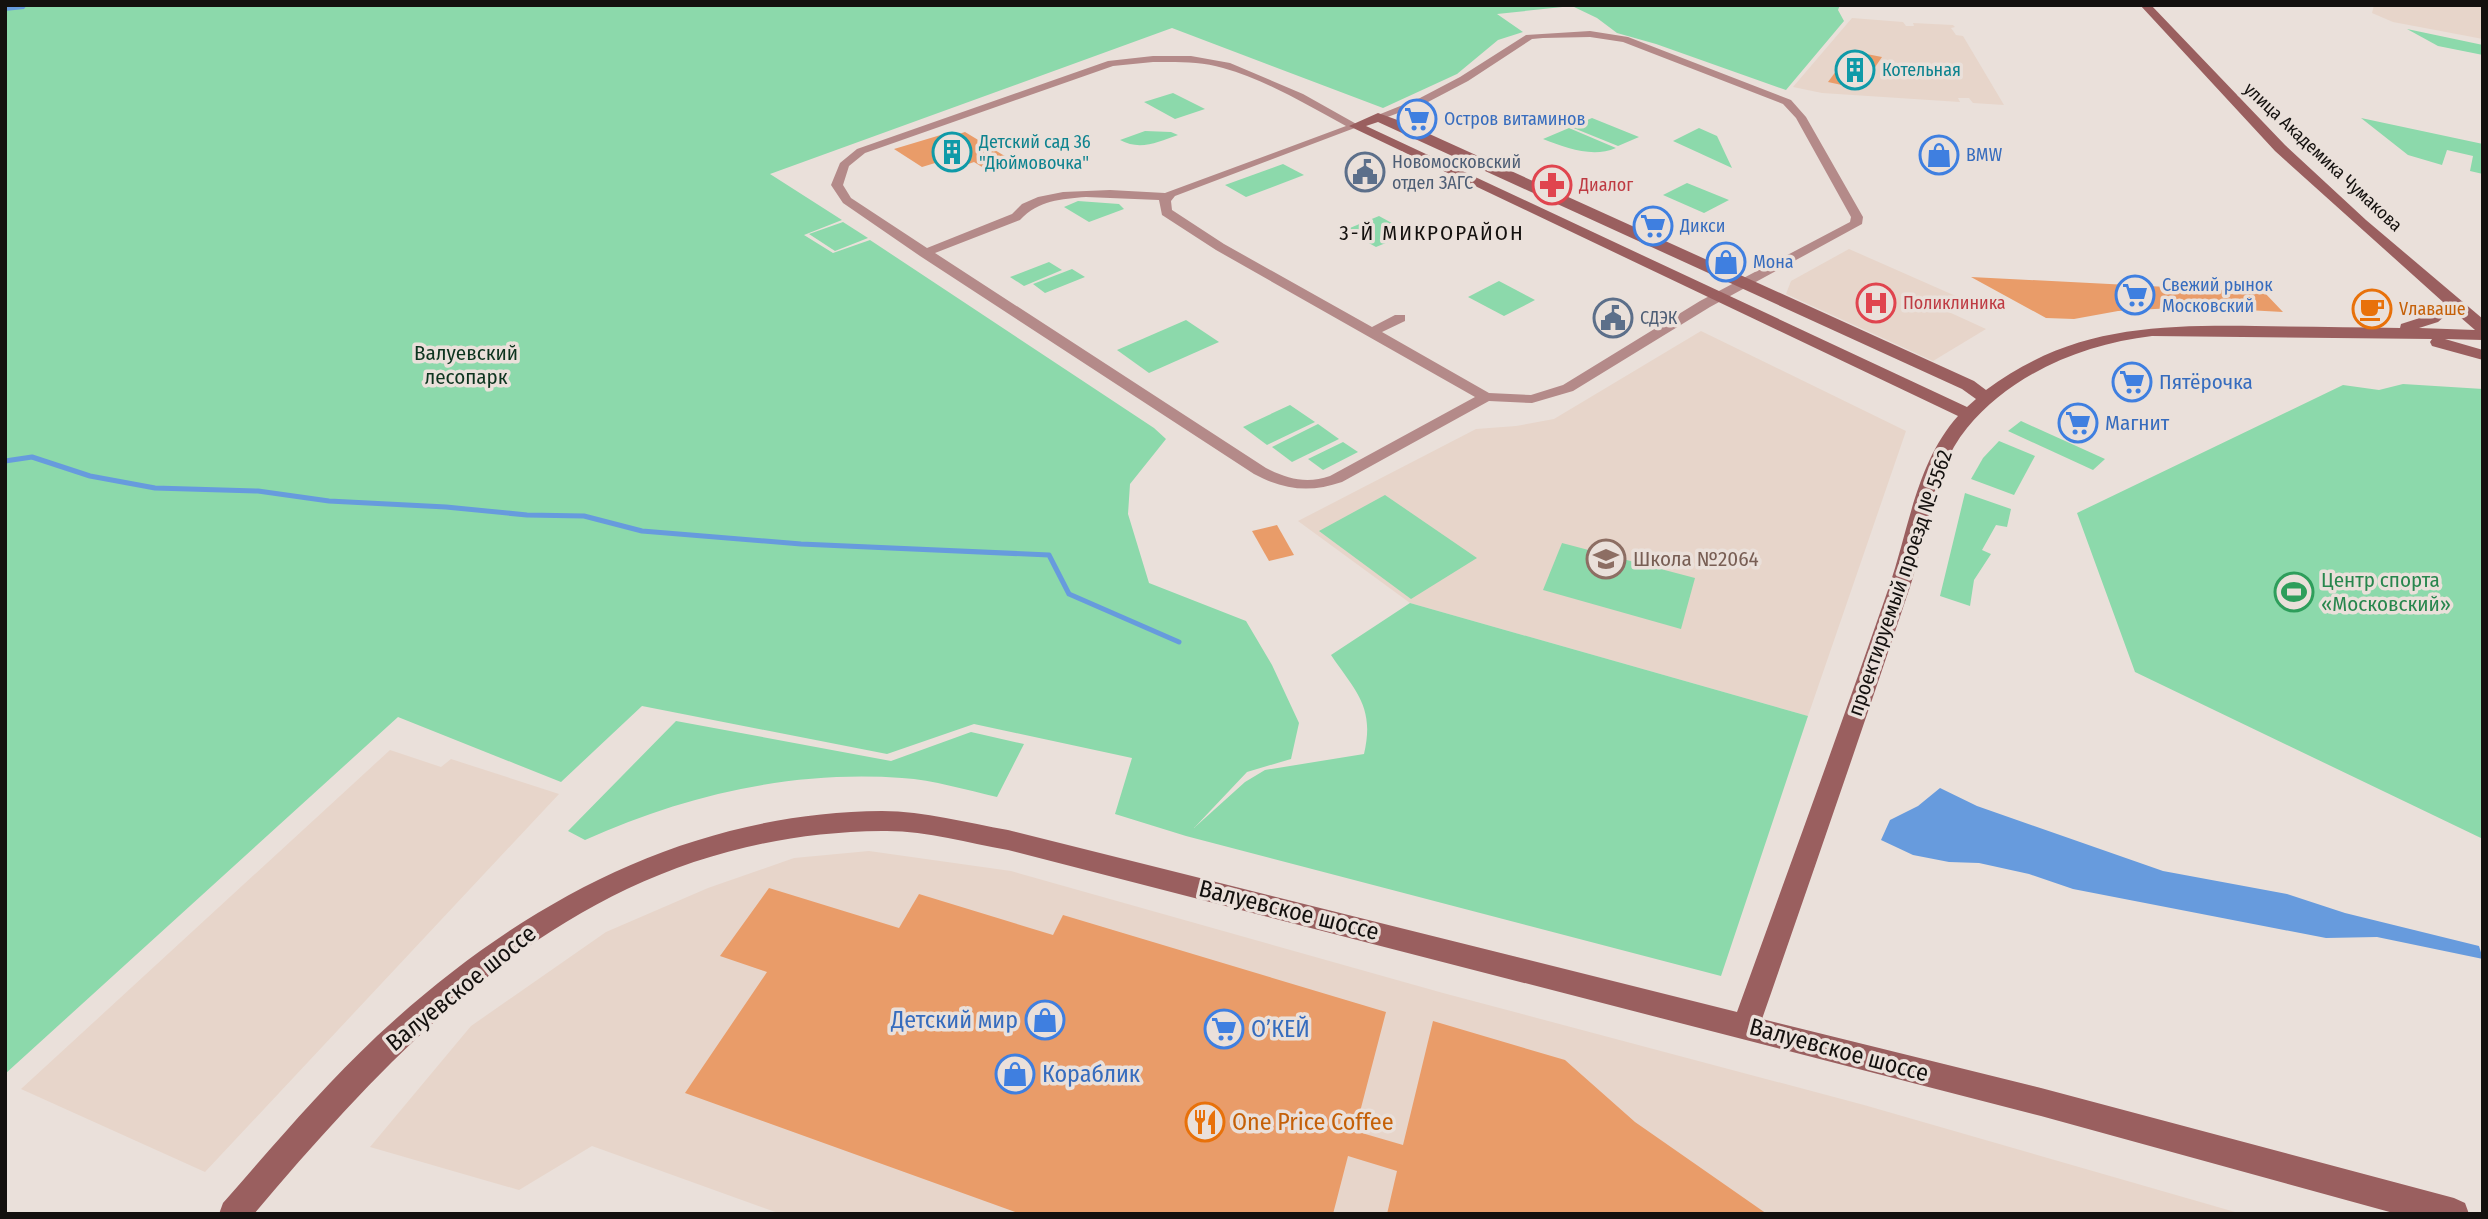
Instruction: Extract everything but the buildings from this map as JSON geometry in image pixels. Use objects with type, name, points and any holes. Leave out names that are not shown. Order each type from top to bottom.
[{"type":"street","name":"улица Академика Чумакова","points":[[2145,5],[2280,148],[2361,223],[2483,328]]},
{"type":"street","points":[[924,253],[1016,217],[1024,207],[1067,193],[1168,197],[1424,100],[1464,79],[1529,37],[1543,35],[1590,34],[1625,38],[1780,98],[1801,117],[1857,217],[1856,224],[1719,297],[1555,394],[1519,401],[1486,397],[1173,219],[1164,207],[1168,197]]},
{"type":"street","points":[[1486,397],[1336,479],[1321,485],[1297,486],[1269,476],[1201,435],[924,253],[843,197],[836,185],[839,173],[853,157],[879,144],[1112,63],[1171,57],[1204,60],[1248,73],[1719,297],[1978,407]]},
{"type":"street","points":[[1378,117],[1968,386],[1978,407]]},
{"type":"street","points":[[2388,332],[2432,319],[2453,301]]},
{"type":"street","points":[[1370,333],[1400,318]]},
{"type":"street","name":"проектируемый проезд № 5562","points":[[1746,1026],[1906,568],[1940,456],[1948,440],[1978,407],[2034,367],[2064,352],[2131,333],[2160,330],[2483,335]]},
{"type":"street","points":[[2388,332],[2483,355]]},
{"type":"street","name":"Валуевское шоссе","points":[[234,1214],[335,1100],[409,1024],[532,927],[616,879],[681,854],[756,833],[819,823],[886,821],[1009,839],[2041,1102],[2454,1214]]},
{"type":"shaded area","points":[[2374,5],[2483,5],[2483,39],[2393,22],[2372,13]]},
{"type":"shaded area","points":[[1852,18],[1903,22],[1906,26],[1914,26],[1913,23],[1953,25],[1955,27],[1951,28],[1956,35],[1963,36],[2004,105],[1973,103],[1969,98],[1958,98],[1960,102],[1822,93],[1793,87]]},
{"type":"shaded area","name":"Поликлиника","points":[[1849,249],[1958,297],[1940,308],[1986,329],[1933,361],[1786,294],[1791,281]]},
{"type":"shaded area","name":"Школа №2064","points":[[1701,331],[1906,431],[1808,716],[1410,603],[1298,521],[1476,429],[1516,426],[1554,419]]},
{"type":"shaded area","points":[[390,750],[441,767],[451,759],[559,794],[205,1172],[21,1089]]},
{"type":"shaded area","points":[[869,851],[1011,871],[1443,993],[1864,1105],[2242,1214],[781,1214],[592,1146],[519,1190],[370,1147],[471,1026],[606,932],[708,888],[794,858]]},
{"type":"green space","name":"Валуевский лесопарк","points":[[5,5],[1840,5],[1838,10],[1844,21],[1786,90],[1617,33],[1597,18],[1572,6],[1497,14],[1523,32],[1498,40],[1457,74],[1383,108],[1172,28],[770,174],[842,220],[804,235],[833,253],[870,240],[1154,428],[1166,439],[1130,484],[1128,514],[1149,583],[1246,621],[1272,665],[1299,723],[1291,759],[1247,772],[1194,828],[1245,782],[1265,770],[1364,754],[1367,738],[1365,712],[1355,690],[1331,655],[1410,603],[1808,716],[1721,976],[1186,836],[1115,814],[1132,758],[974,724],[887,754],[642,706],[561,782],[398,717],[5,1074]]},
{"type":"green space","points":[[2407,29],[2483,45],[2483,55],[2438,46]]},
{"type":"green space","points":[[1173,93],[1205,109],[1175,119],[1144,102]]},
{"type":"green space","points":[[1592,118],[1639,137],[1618,146],[1571,127]]},
{"type":"green space","points":[[2361,118],[2483,144],[2483,174],[2470,171],[2473,156],[2447,150],[2442,165],[2408,155]]},
{"type":"green space","points":[[1569,128],[1616,148],[1589,152],[1543,139]]},
{"type":"green space","points":[[1699,128],[1717,136],[1732,168],[1673,141]]},
{"type":"green space","points":[[1145,131],[1171,132],[1178,135],[1142,145],[1120,140]]},
{"type":"green space","points":[[1283,164],[1304,175],[1246,197],[1225,185]]},
{"type":"green space","points":[[1687,183],[1729,200],[1704,213],[1663,195]]},
{"type":"green space","points":[[1078,201],[1119,204],[1124,209],[1089,222],[1064,207]]},
{"type":"green space","points":[[1379,216],[1410,233],[1376,247],[1345,230]]},
{"type":"green space","points":[[843,222],[868,238],[835,251],[809,234]]},
{"type":"green space","points":[[1049,262],[1062,270],[1024,286],[1010,277]]},
{"type":"green space","points":[[1072,269],[1085,277],[1045,293],[1033,284]]},
{"type":"green space","points":[[1499,281],[1535,300],[1504,316],[1468,297]]},
{"type":"green space","points":[[1186,320],[1219,342],[1149,373],[1117,350]]},
{"type":"green space","name":"Центр спорта «Московский»","points":[[2403,384],[2483,389],[2483,839],[2135,672],[2077,513],[2343,385],[2379,390]]},
{"type":"green space","points":[[1290,405],[1315,422],[1267,445],[1243,427]]},
{"type":"green space","points":[[2021,421],[2105,459],[2093,470],[2008,431]]},
{"type":"green space","points":[[1318,424],[1339,439],[1292,462],[1272,447]]},
{"type":"green space","points":[[1999,441],[2035,456],[2014,495],[1971,479],[1983,458]]},
{"type":"green space","points":[[1343,442],[1358,452],[1323,470],[1308,459]]},
{"type":"green space","points":[[1965,493],[2011,509],[2007,527],[1996,525],[1982,550],[1991,554],[1974,580],[1970,606],[1940,596]]},
{"type":"green space","points":[[1385,495],[1477,558],[1411,599],[1319,531]]},
{"type":"green space","points":[[1562,543],[1695,578],[1681,629],[1543,590]]},
{"type":"green space","points":[[676,721],[891,761],[971,732],[1024,744],[997,797],[914,779],[820,778],[780,782],[700,798],[661,810],[585,840],[568,831]]},
{"type":"water","points":[[1940,788],[1977,806],[2163,871],[2287,894],[2345,913],[2479,946],[2483,959],[2377,937],[2326,938],[2073,889],[2029,874],[1979,863],[1949,862],[1913,855],[1881,840],[1890,820],[1918,806]]},
{"type":"waterway","points":[[5,6],[18,5]]},
{"type":"waterway","points":[[5,461],[32,457],[90,476],[155,488],[258,491],[329,501],[446,507],[527,515],[584,516],[642,531],[801,544],[1049,555],[1069,594],[1179,642]]},
{"type":"place","name":"Котельная","points":[[1855,70]]},
{"type":"place","name":"Остров витаминов","points":[[1417,119]]},
{"type":"place","name":"Детский сад 36 \"Дюймовочка\"","points":[[952,152]]},
{"type":"place","name":"BMW","points":[[1939,155]]},
{"type":"place","name":"Новомосковский отдел ЗАГС","points":[[1365,172]]},
{"type":"place","name":"Диалог","points":[[1552,185]]},
{"type":"place","name":"Дикси","points":[[1653,226]]},
{"type":"place","name":"Мона","points":[[1726,262]]},
{"type":"place","name":"Свежий рынок Московский","points":[[2135,295]]},
{"type":"place","name":"Поликлиника","points":[[1876,303]]},
{"type":"place","name":"Vлаваше","points":[[2372,309]]},
{"type":"place","name":"СДЭК","points":[[1613,318]]},
{"type":"place","name":"Пятёрочка","points":[[2132,382]]},
{"type":"place","name":"Магнит","points":[[2078,423]]},
{"type":"place","name":"Школа №2064","points":[[1606,559]]},
{"type":"place","name":"Центр спорта «Московский»","points":[[2294,592]]},
{"type":"place","name":"Детский мир","points":[[1045,1020]]},
{"type":"place","name":"О’КЕЙ","points":[[1224,1029]]},
{"type":"place","name":"Кораблик","points":[[1015,1074]]},
{"type":"place","name":"One Price Coffee","points":[[1205,1122]]},
{"type":"district","name":"3-Й МИКРОРАЙОН","points":[[1432,233]]}]
